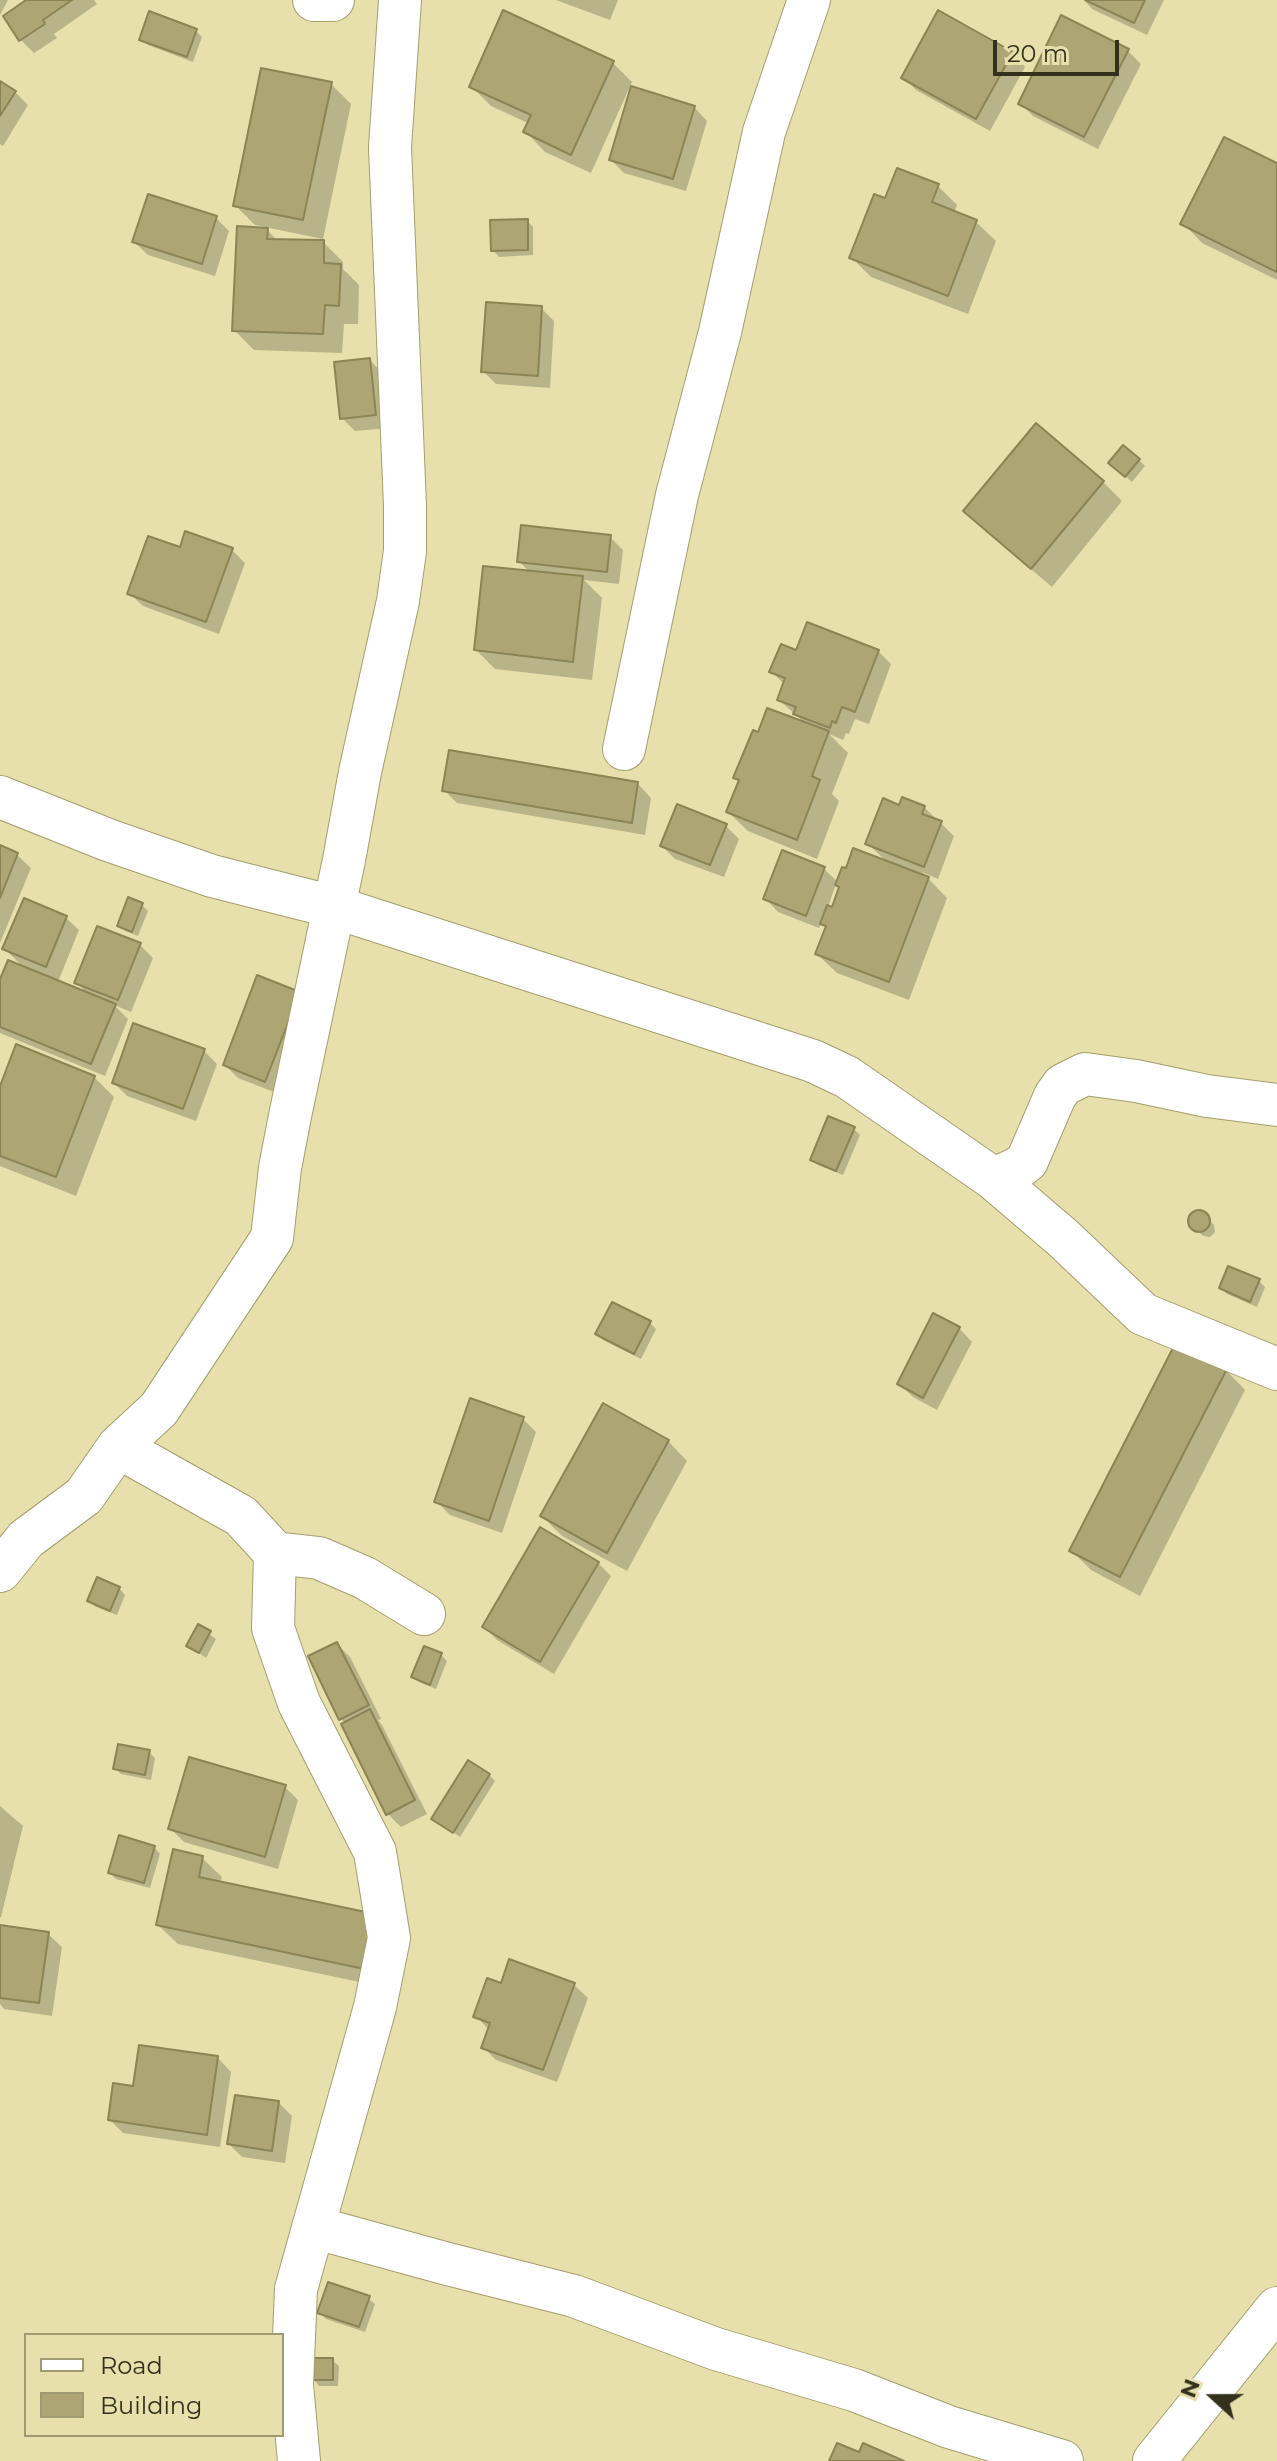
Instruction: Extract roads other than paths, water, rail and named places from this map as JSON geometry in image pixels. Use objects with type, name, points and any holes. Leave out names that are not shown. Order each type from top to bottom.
[{"type":"street","points":[[314,0],[333,0]]},
{"type":"street","points":[[0,1571],[26,1539],[84,1496],[118,1447],[159,1409],[272,1238],[290,1116],[398,601],[405,551],[390,147],[400,0]]},
{"type":"street","points":[[624,749],[677,495],[720,332],[764,132],[809,0]]},
{"type":"street","points":[[0,797],[108,840],[212,876],[334,907],[813,1061],[847,1077],[994,1179],[1063,1238],[1143,1314],[1277,1369]]},
{"type":"street","points":[[994,1179],[1027,1161],[1055,1096],[1063,1085],[1085,1074],[1277,1105]]},
{"type":"street","points":[[118,1447],[241,1516],[275,1553],[319,1558],[365,1578],[424,1614]]},
{"type":"street","points":[[275,1553],[273,1628],[299,1703],[375,1852],[389,1938],[375,2007],[296,2289],[292,2385],[299,2461]]},
{"type":"street","points":[[313,2227],[574,2296],[716,2349],[854,2390],[949,2427],[1062,2461]]},
{"type":"street","points":[[1154,2461],[1277,2308]]}]
